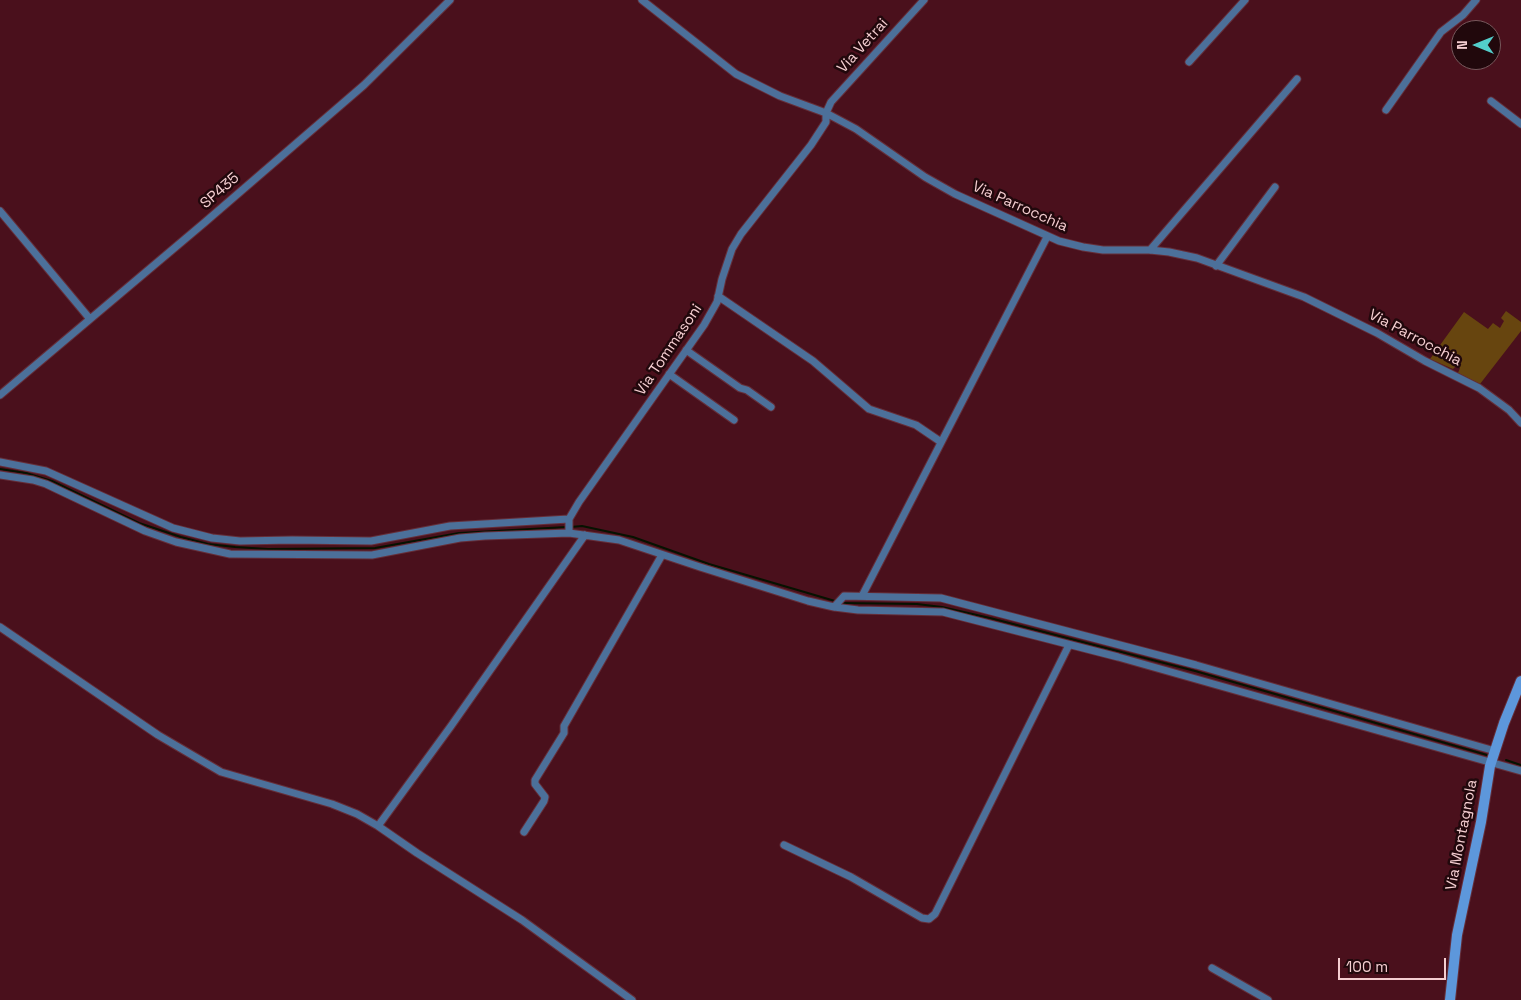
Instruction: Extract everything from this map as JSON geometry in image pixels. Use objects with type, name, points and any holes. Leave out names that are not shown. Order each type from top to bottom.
[{"type":"street","name":"SP435","points":[[0,396],[364,85],[450,0]]},
{"type":"street","name":"Via Parrocchia","points":[[642,0],[736,74],[780,96],[826,113],[856,130],[937,185],[1047,236],[1083,247],[1103,250],[1150,250],[1178,254],[1304,297],[1351,319],[1425,361],[1479,388],[1501,404],[1521,423]]},
{"type":"street","name":"Via Vetrai","points":[[826,113],[831,102],[924,0]]},
{"type":"street","points":[[1189,62],[1245,0]]},
{"type":"street","points":[[1386,110],[1441,32],[1463,15],[1476,0]]},
{"type":"street","points":[[1150,250],[1297,79]]},
{"type":"street","points":[[1491,102],[1521,124]]},
{"type":"street","name":"Via Tommasoni","points":[[569,520],[704,325],[716,302],[732,250],[741,234],[811,145],[826,122],[826,113]]},
{"type":"street","points":[[1216,266],[1275,187]]},
{"type":"street","points":[[0,211],[90,319]]},
{"type":"street","points":[[862,596],[1047,236]]},
{"type":"street","points":[[718,296],[813,361],[869,409],[916,425],[942,442]]},
{"type":"street","points":[[686,350],[771,407]]},
{"type":"street","points":[[669,374],[734,420]]},
{"type":"street","points":[[0,462],[46,471],[173,528],[212,538],[249,543],[292,540],[371,541],[450,526],[569,520],[569,532]]},
{"type":"street","points":[[0,475],[46,484],[145,531],[176,542],[230,554],[372,554],[460,538],[569,532],[619,540],[799,598],[837,604],[858,610],[942,612],[1118,657],[1521,771]]},
{"type":"street","points":[[378,826],[452,726],[586,535]]},
{"type":"street","points":[[249,543],[249,554]]},
{"type":"street","points":[[524,832],[544,802],[545,796],[535,784],[535,780],[564,734],[564,726],[662,555]]},
{"type":"street","points":[[837,604],[844,596],[941,598],[1196,665],[1495,751]]},
{"type":"street","points":[[0,627],[158,735],[221,772],[332,804],[378,826],[522,920],[632,1000]]},
{"type":"street","points":[[784,845],[851,877],[922,918],[929,919],[934,914],[1069,645]]},
{"type":"street","name":"Via Montagnola","points":[[1450,1000],[1457,935],[1492,762],[1521,681]]},
{"type":"street","points":[[1212,968],[1268,1000]]},
{"type":"shaded area","points":[[1506,311],[1521,322],[1521,331],[1480,384],[1458,373],[1460,368],[1456,366],[1453,369],[1430,359],[1464,312],[1488,329],[1493,323],[1500,328],[1504,321],[1501,318]]},
{"type":"waterway","points":[[0,469],[26,473],[52,481],[139,523],[181,537],[208,544],[235,547],[268,549],[375,548],[459,533],[566,527]]},
{"type":"waterway","points":[[571,527],[582,526],[633,537],[709,564],[835,601]]},
{"type":"waterway","points":[[842,603],[917,604],[942,607],[990,618],[1195,671],[1487,755]]},
{"type":"waterway","points":[[1506,760],[1521,765]]}]
